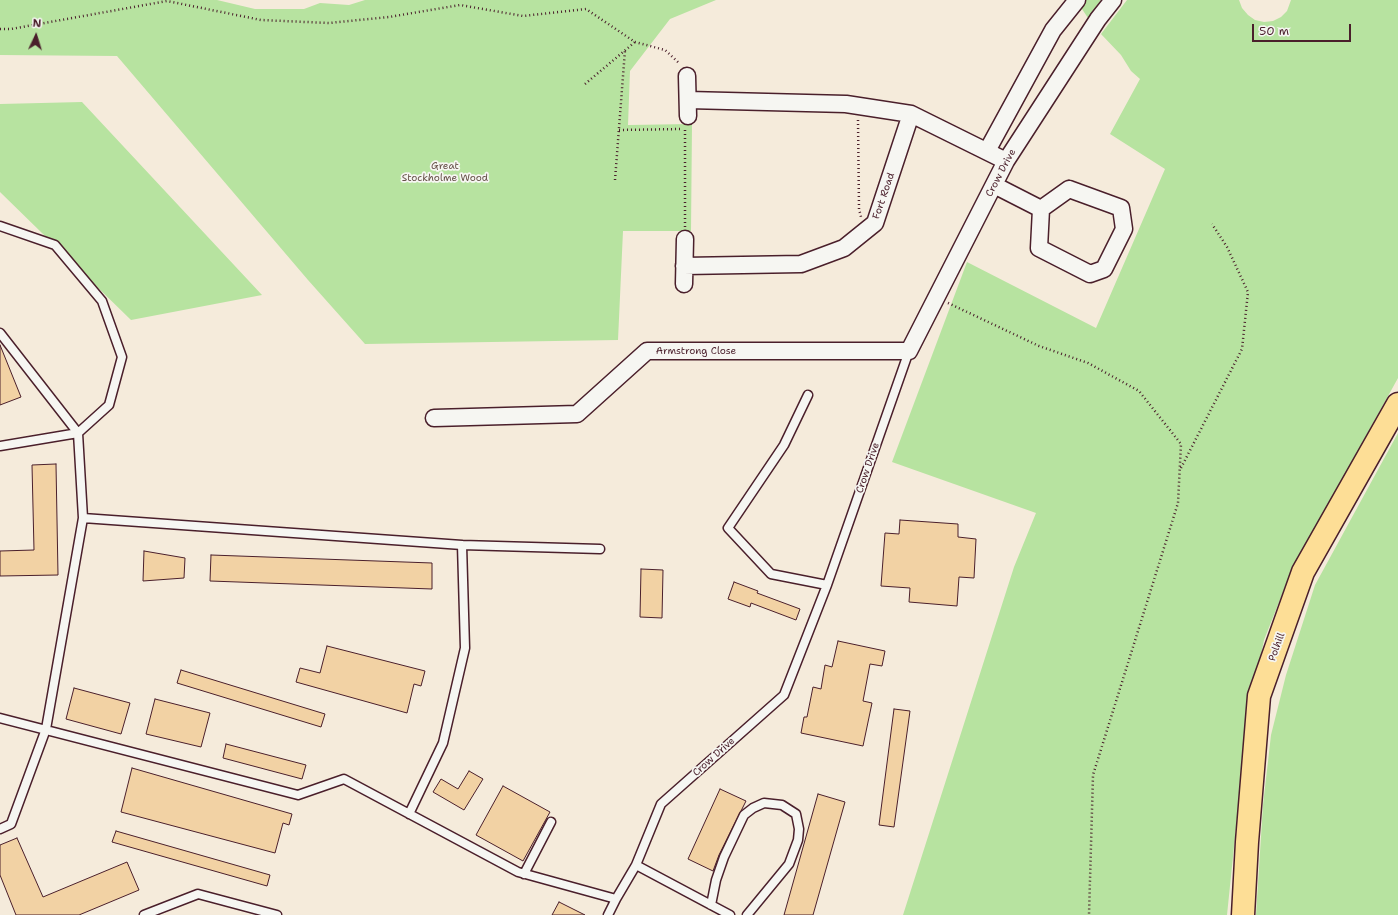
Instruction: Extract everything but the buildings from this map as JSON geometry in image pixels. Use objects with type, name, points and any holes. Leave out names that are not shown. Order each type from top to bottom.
[{"type":"main road","name":"Polhill","points":[[1243,915],[1247,842],[1259,696],[1303,572],[1398,404]]},
{"type":"street","points":[[987,151],[1053,30],[1077,0]]},
{"type":"street","name":"Crow Drive","points":[[909,351],[1006,161],[1098,18],[1113,0]]},
{"type":"street","points":[[687,76],[687,123]]},
{"type":"street","points":[[688,100],[846,104],[911,114],[1006,161]]},
{"type":"street","name":"Fort Road","points":[[684,266],[801,264],[844,248],[875,223],[911,114]]},
{"type":"street","points":[[994,185],[1041,210]]},
{"type":"street","points":[[1068,189],[1120,208],[1124,229],[1104,270],[1090,274],[1040,248],[1041,210],[1068,189]]},
{"type":"street","points":[[684,284],[685,240]]},
{"type":"street","name":"Armstrong Close","points":[[434,418],[577,414],[647,351],[909,351]]},
{"type":"lane","points":[[0,226],[55,245],[102,302],[122,357],[109,405],[78,433],[0,446]]},
{"type":"lane","points":[[0,333],[78,433],[83,518],[46,729],[11,824],[0,828]]},
{"type":"lane","name":"Crow Drive","points":[[608,915],[636,865],[661,804],[784,694],[827,585],[909,351]]},
{"type":"lane","points":[[808,395],[784,445],[728,528],[771,574],[827,585]]},
{"type":"lane","points":[[83,518],[462,545],[600,549]]},
{"type":"lane","points":[[409,814],[443,742],[465,648],[462,545]]},
{"type":"lane","points":[[0,718],[298,796],[344,779],[518,872],[616,899]]},
{"type":"lane","points":[[710,905],[716,880],[724,857],[744,815],[753,808],[764,803],[782,805],[796,814],[799,828],[798,840],[789,864],[747,915]]},
{"type":"lane","points":[[524,874],[552,822]]},
{"type":"lane","points":[[636,865],[730,915]]},
{"type":"lane","points":[[144,915],[198,894],[277,915]]},
{"type":"path","points":[[0,29],[11,29],[167,1],[260,20],[329,23],[389,17],[460,5],[523,16],[586,9],[635,42],[665,50],[686,70],[687,76]]},
{"type":"path","points":[[585,84],[635,42]]},
{"type":"path","points":[[615,180],[625,50]]},
{"type":"path","points":[[858,106],[859,209],[866,230]]},
{"type":"path","points":[[619,130],[687,123],[685,240]]},
{"type":"path","points":[[1180,470],[1242,350],[1248,292],[1227,247],[1212,224]]},
{"type":"path","points":[[936,298],[1039,346],[1088,363],[1139,391],[1181,444],[1178,503],[1094,775],[1089,915]]},
{"type":"green space","name":"Great Stockholme Wood","points":[[0,0],[217,0],[255,9],[304,9],[320,3],[349,5],[365,0],[716,0],[670,19],[630,71],[628,125],[692,124],[691,231],[623,231],[618,340],[365,344],[308,280],[117,56],[0,55]]},
{"type":"green space","points":[[1076,0],[1101,0],[1088,18]]},
{"type":"green space","points":[[1127,0],[1239,0],[1242,8],[1248,15],[1255,20],[1264,22],[1273,21],[1281,17],[1287,11],[1291,0],[1398,0],[1398,378],[1294,564],[1264,640],[1246,730],[1227,915],[903,915],[1014,567],[1036,513],[892,462],[967,262],[1096,328],[1165,169],[1110,134],[1140,79],[1131,71],[1121,55],[1101,34]]},
{"type":"green space","points":[[82,102],[262,295],[131,320],[0,192],[0,104]]},
{"type":"green space","points":[[1398,433],[1398,915],[1256,915],[1263,805],[1271,735],[1286,675],[1315,585]]}]
